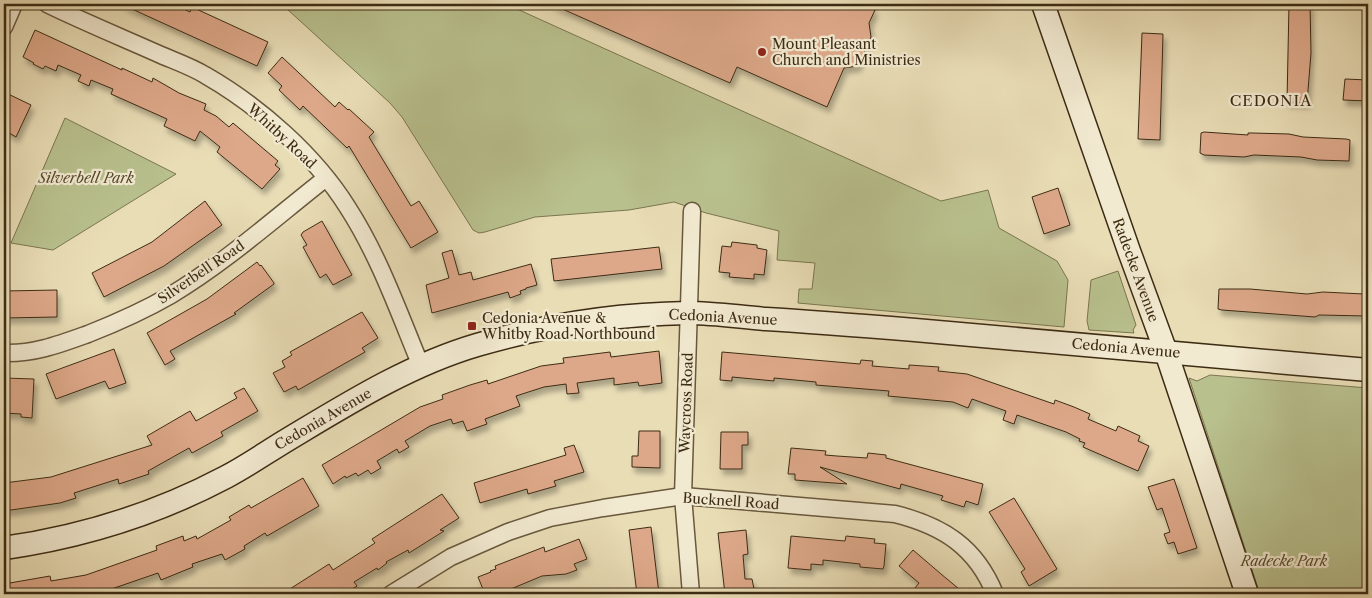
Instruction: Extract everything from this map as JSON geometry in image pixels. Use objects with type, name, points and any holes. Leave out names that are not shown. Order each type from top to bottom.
[{"type":"street","points":[[4,27],[14,4]]},
{"type":"street","name":"Whitby Road","points":[[47,4],[204,74],[236,95],[276,126],[306,154],[348,207],[357,223],[382,272],[421,366]]},
{"type":"street","name":"Radecke Avenue","points":[[1043,4],[1166,352],[1246,594]]},
{"type":"street","name":"Silverbell Road","points":[[4,353],[17,354],[62,344],[127,318],[170,295],[217,264],[326,178]]},
{"type":"street","name":"Waycross Road","points":[[691,594],[684,496],[692,211]]},
{"type":"street","name":"Cedonia Avenue","points":[[4,548],[80,534],[157,510],[230,475],[366,394],[421,366],[473,346],[561,325],[618,317],[689,313],[1072,342],[1368,370]]},
{"type":"street","name":"Bucknell Road","points":[[391,594],[451,557],[508,532],[550,518],[684,496],[895,514],[929,524],[948,534],[966,549],[980,565],[996,594]]},
{"type":"green space","points":[[275,4],[506,4],[941,201],[988,190],[999,228],[1057,261],[1068,280],[1064,327],[798,303],[799,289],[812,289],[815,263],[777,260],[779,231],[706,213],[674,202],[629,210],[535,217],[479,233],[473,230],[402,117],[390,103],[287,9]]},
{"type":"green space","name":"Silverbell Park","points":[[65,118],[176,174],[53,250],[11,243]]},
{"type":"green space","points":[[1118,271],[1136,325],[1133,330],[1134,333],[1089,330],[1087,321],[1091,280]]},
{"type":"green space","name":"Radecke Park","points":[[1210,375],[1368,388],[1368,594],[1260,594],[1189,378],[1197,381]]},
{"type":"building","points":[[121,4],[173,4],[190,12],[192,7],[268,42],[257,66]]},
{"type":"building","name":"Mount Pleasant Church and Ministries","points":[[551,4],[873,4],[871,8],[875,10],[869,23],[871,37],[858,66],[844,68],[827,107],[737,67],[730,83]]},
{"type":"building","points":[[1289,4],[1310,4],[1311,53],[1307,103],[1287,102]]},
{"type":"building","points":[[35,30],[122,70],[122,68],[152,82],[153,78],[179,93],[206,104],[204,110],[216,116],[229,127],[233,123],[278,161],[275,165],[280,169],[262,189],[217,152],[220,147],[200,131],[195,141],[164,126],[167,119],[111,94],[113,89],[91,80],[89,86],[78,81],[81,75],[58,65],[56,71],[45,66],[43,69],[33,64],[23,57]]},
{"type":"building","points":[[1142,33],[1163,34],[1160,140],[1138,139]]},
{"type":"building","points":[[282,57],[335,107],[339,102],[374,132],[369,137],[411,206],[419,201],[438,232],[411,248],[349,146],[347,148],[303,106],[300,110],[279,90],[282,86],[268,73]]},
{"type":"building","points":[[1345,79],[1368,80],[1368,101],[1343,100]]},
{"type":"building","points":[[4,92],[31,105],[16,137],[4,130]]},
{"type":"building","points":[[1201,133],[1248,135],[1248,133],[1289,134],[1303,137],[1346,139],[1350,140],[1349,161],[1254,155],[1244,157],[1204,155],[1200,153]]},
{"type":"building","points":[[1058,188],[1070,225],[1044,234],[1032,197]]},
{"type":"building","points":[[205,201],[222,225],[164,266],[104,297],[92,273],[152,242]]},
{"type":"building","points":[[322,221],[352,275],[333,285],[326,274],[320,278],[303,247],[307,245],[301,235],[303,232]]},
{"type":"building","points":[[732,242],[757,245],[757,248],[767,250],[764,275],[754,274],[754,279],[729,277],[730,273],[719,272],[722,246],[731,247]]},
{"type":"building","points":[[659,247],[662,269],[554,281],[551,259]]},
{"type":"building","points":[[452,250],[459,275],[471,272],[473,280],[531,264],[537,285],[526,288],[520,291],[521,294],[510,298],[508,292],[432,313],[426,285],[449,278],[442,253]]},
{"type":"building","points":[[257,262],[274,284],[234,313],[236,314],[170,351],[175,359],[165,365],[147,333],[207,299]]},
{"type":"building","points":[[1219,289],[1250,289],[1307,294],[1323,292],[1364,294],[1368,296],[1367,316],[1319,315],[1315,317],[1222,310],[1218,309]]},
{"type":"building","points":[[57,290],[57,317],[4,318],[4,291]]},
{"type":"building","points":[[362,312],[378,338],[362,348],[365,352],[298,390],[296,386],[284,392],[273,373],[285,367],[282,361],[292,355],[290,352]]},
{"type":"building","points":[[114,349],[126,383],[109,389],[105,381],[56,399],[46,374]]},
{"type":"building","points":[[659,351],[662,383],[639,386],[638,382],[614,385],[614,378],[577,383],[579,393],[567,394],[566,384],[544,387],[516,396],[520,406],[485,419],[487,424],[467,431],[463,421],[453,424],[451,419],[430,426],[405,441],[409,447],[399,453],[397,449],[377,461],[381,468],[371,474],[368,470],[358,476],[356,473],[346,478],[345,476],[333,484],[322,465],[420,407],[443,399],[442,395],[470,385],[487,380],[488,384],[541,366],[564,363],[563,358],[610,352],[611,357]]},
{"type":"building","points":[[722,352],[860,364],[861,360],[873,361],[872,366],[909,369],[909,365],[939,367],[938,371],[967,374],[1054,404],[1055,400],[1074,407],[1090,414],[1088,419],[1116,431],[1118,426],[1140,436],[1138,441],[1149,446],[1138,471],[1083,447],[1085,443],[1066,432],[1017,415],[1014,424],[1003,420],[1006,411],[972,399],[968,408],[953,402],[888,396],[889,391],[816,385],[816,382],[732,377],[732,381],[720,380]]},
{"type":"building","points":[[4,378],[34,379],[32,418],[21,417],[21,414],[4,413]]},
{"type":"building","points":[[244,388],[258,411],[221,432],[223,436],[192,453],[189,448],[148,471],[149,474],[119,484],[118,479],[74,493],[76,498],[60,503],[4,511],[4,483],[51,477],[152,445],[147,436],[190,411],[196,421],[237,398],[234,393]]},
{"type":"building","points":[[639,431],[660,431],[660,468],[632,467],[632,456],[638,456]]},
{"type":"building","points":[[721,432],[748,432],[748,445],[742,445],[742,469],[720,469]]},
{"type":"building","points":[[574,445],[584,472],[554,481],[556,486],[528,494],[527,489],[480,503],[474,483],[566,455],[564,448]]},
{"type":"building","points":[[791,448],[826,451],[825,455],[837,456],[867,458],[868,453],[886,455],[886,458],[983,484],[978,505],[966,501],[964,507],[941,500],[943,496],[901,484],[900,489],[820,467],[847,484],[795,480],[795,474],[788,474]]},
{"type":"building","points":[[303,478],[319,506],[267,536],[265,533],[244,546],[245,549],[225,560],[222,554],[192,564],[193,567],[161,580],[158,573],[97,594],[4,594],[4,584],[50,576],[51,581],[86,575],[157,550],[156,546],[183,536],[184,541],[196,536],[197,539],[231,520],[229,517],[249,505],[251,508]]},
{"type":"building","points":[[1174,479],[1197,548],[1178,554],[1174,542],[1168,544],[1164,534],[1170,532],[1162,508],[1157,510],[1148,487]]},
{"type":"building","points":[[442,494],[459,518],[440,530],[444,531],[409,553],[408,550],[386,562],[378,570],[377,568],[354,582],[357,586],[344,594],[282,594],[329,564],[333,570],[375,543],[372,539]]},
{"type":"building","points":[[1014,498],[1057,569],[1029,586],[1021,572],[1025,569],[989,512]]},
{"type":"building","points":[[651,527],[659,594],[637,594],[629,530]]},
{"type":"building","points":[[746,530],[748,554],[743,555],[745,579],[752,579],[754,589],[746,590],[747,594],[725,594],[718,533]]},
{"type":"building","points":[[791,536],[845,541],[846,536],[875,539],[874,543],[886,544],[883,569],[860,567],[860,564],[823,560],[823,565],[811,564],[811,570],[788,568]]},
{"type":"building","points":[[579,539],[587,559],[574,564],[577,570],[566,574],[542,576],[499,594],[485,594],[478,577],[496,569],[495,566],[544,547],[545,552]]},
{"type":"building","points":[[913,550],[965,594],[922,594],[915,588],[919,583],[899,566]]},
{"type":"place","name":"Mount Pleasant Church and Ministries","points":[[762,52]]},
{"type":"place","name":"Cedonia Avenue & Whitby Road Northbound","points":[[472,326]]},
{"type":"district","name":"CEDONIA","points":[[1271,101]]}]
